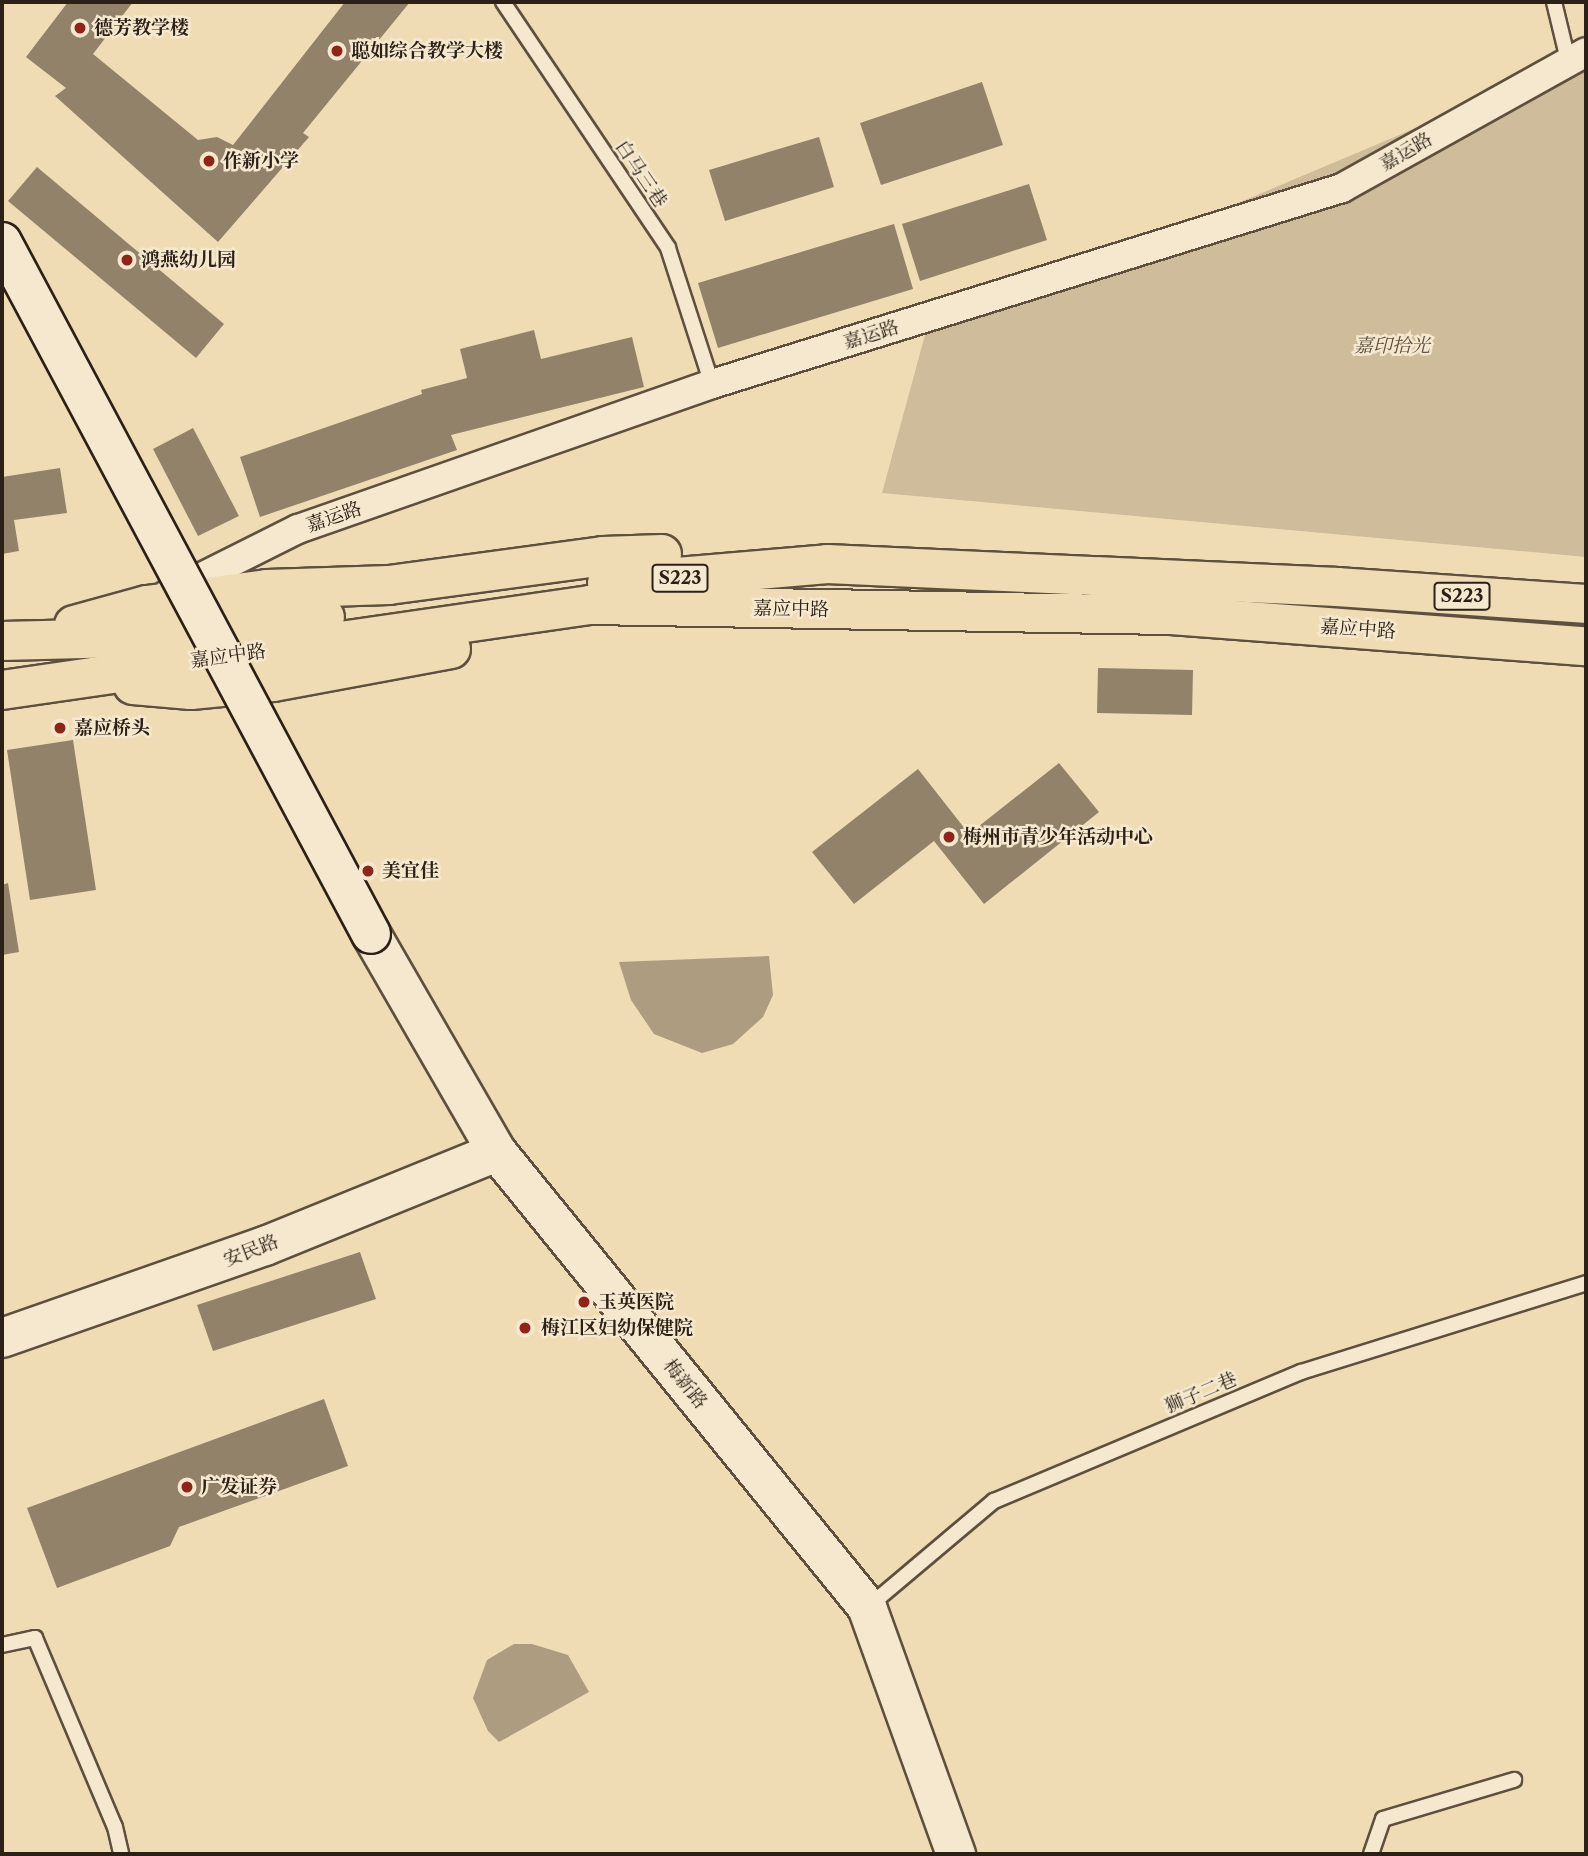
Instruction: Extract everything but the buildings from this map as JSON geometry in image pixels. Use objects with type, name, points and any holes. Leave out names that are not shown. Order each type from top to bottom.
[{"type":"main road","points":[[13,640],[147,605],[267,589],[390,585],[603,556],[729,552],[827,564]]},
{"type":"main road","name":"嘉应中路","points":[[13,640],[125,638],[613,582],[827,564],[1337,587],[1586,604]]},
{"type":"main road","name":"嘉应中路","points":[[2,690],[72,680],[191,690],[273,682],[464,647],[734,609],[1170,615],[1586,646]]},
{"type":"street","name":"嘉运路","points":[[147,605],[298,529],[712,384],[1342,188],[1577,56]]},
{"type":"street","name":"梅新路","points":[[2,242],[372,934],[497,1152],[867,1607],[956,1854]]},
{"type":"street","name":"安民路","points":[[2,1338],[56,1323],[265,1246],[497,1152]]},
{"type":"lane","name":"白马三巷","points":[[503,2],[668,248],[712,384]]},
{"type":"lane","points":[[1554,2],[1577,56]]},
{"type":"lane","name":"狮子二巷","points":[[867,1607],[994,1500],[1301,1372],[1586,1283]]},
{"type":"lane","points":[[2,1645],[35,1638],[116,1827],[121,1854]]},
{"type":"lane","points":[[1371,1854],[1383,1819],[1514,1780]]},
{"type":"green space","name":"嘉印拾光","points":[[1586,62],[1586,557],[882,493],[925,335],[1544,74]]},
{"type":"shaded area","points":[[769,956],[773,995],[763,1017],[733,1044],[702,1053],[654,1034],[631,1000],[619,962]]},
{"type":"shaded area","points":[[514,1644],[532,1644],[568,1655],[589,1692],[499,1742],[488,1731],[473,1698],[487,1660]]},
{"type":"place","name":"德芳教学楼","points":[[80,28]]},
{"type":"place","name":"聪如综合教学大楼","points":[[337,51]]},
{"type":"place","name":"作新小学","points":[[209,161]]},
{"type":"place","name":"鸿燕幼儿园","points":[[127,260]]},
{"type":"place","name":"嘉应桥头","points":[[60,728]]},
{"type":"place","name":"梅州市青少年活动中心","points":[[949,837]]},
{"type":"place","name":"美宜佳","points":[[368,871]]},
{"type":"place","name":"玉英医院","points":[[584,1302]]},
{"type":"place","name":"梅江区妇幼保健院","points":[[525,1328]]},
{"type":"place","name":"广发证券","points":[[187,1487]]}]
